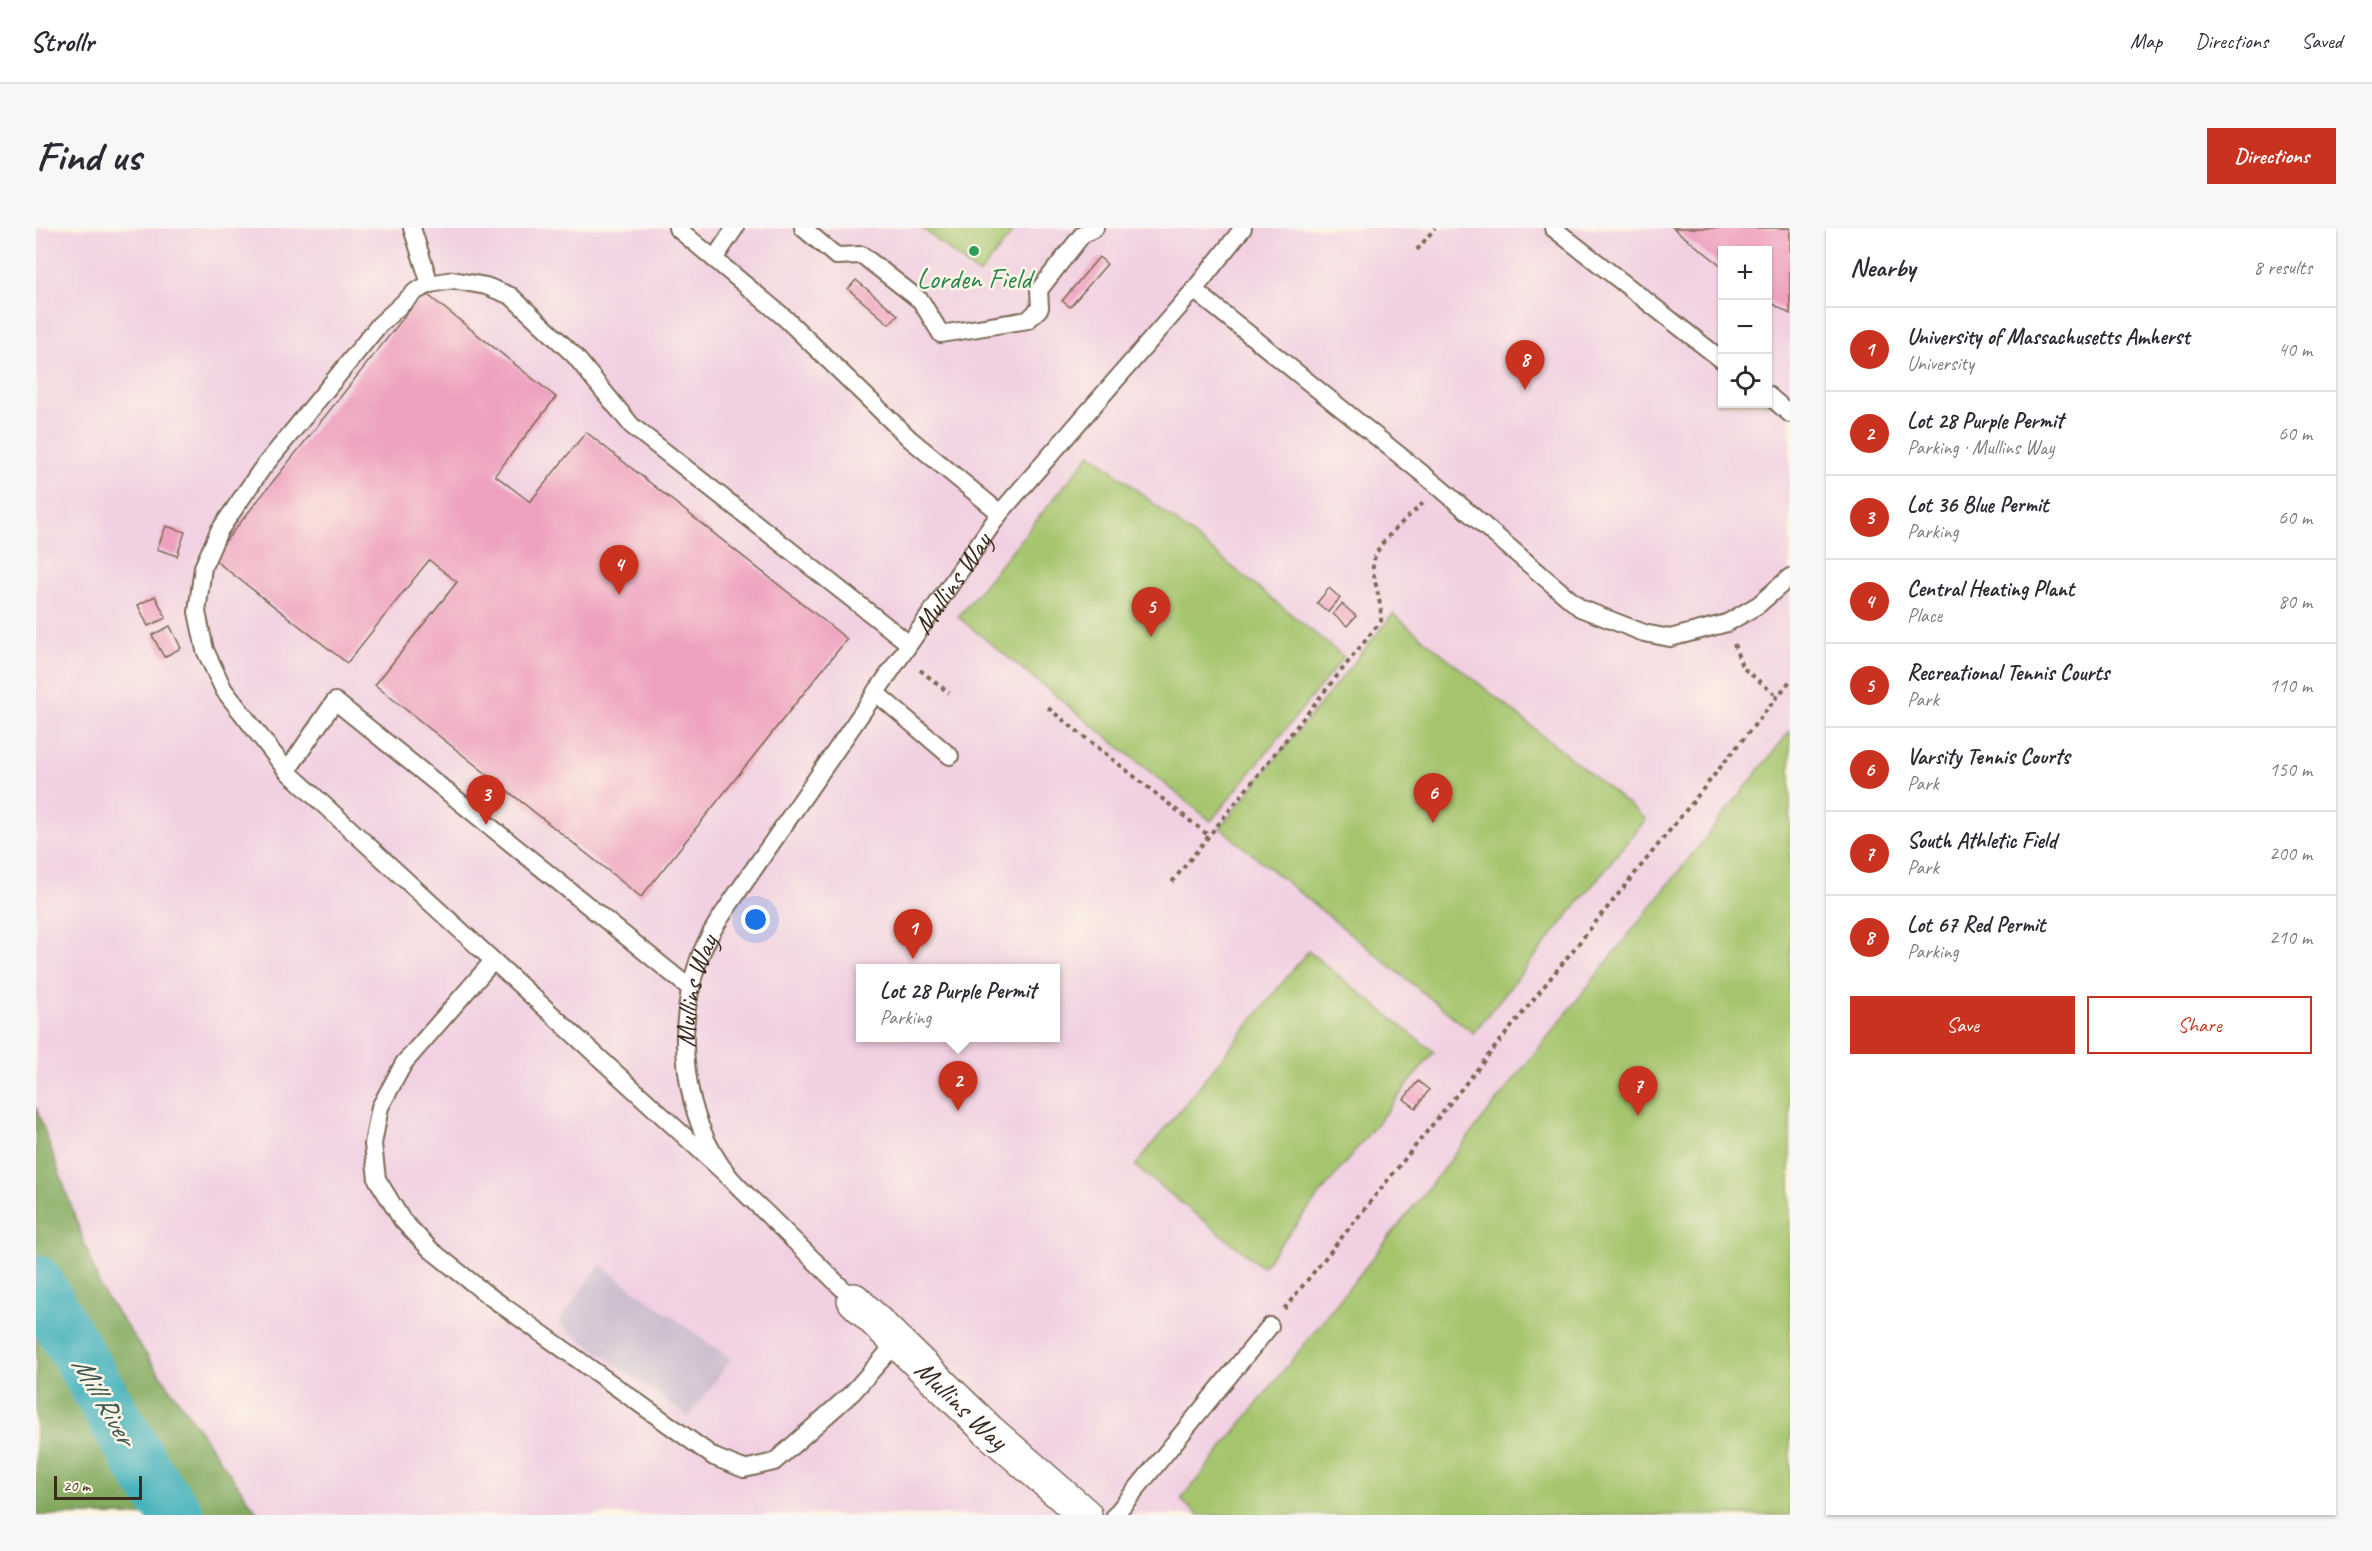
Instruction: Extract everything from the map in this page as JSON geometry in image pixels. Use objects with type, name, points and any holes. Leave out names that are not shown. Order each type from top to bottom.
[{"type":"street","name":"Mullins Way","points":[[854,1300],[989,1431],[1085,1515]]},
{"type":"lane","points":[[412,228],[430,284]]},
{"type":"lane","points":[[677,228],[785,318],[910,439],[971,492],[1000,513]]},
{"type":"lane","points":[[714,258],[735,228]]},
{"type":"lane","points":[[803,228],[836,256],[862,255],[921,301],[941,334],[1028,320],[1040,308],[1039,290],[1083,235],[1095,228]]},
{"type":"lane","name":"Mullins Way","points":[[854,1300],[729,1177],[710,1148],[700,1124],[686,1070],[685,1031],[691,989],[700,958],[712,932],[908,643],[1000,513],[1194,290],[1243,228]]},
{"type":"lane","points":[[1553,228],[1718,357]]},
{"type":"lane","points":[[729,1177],[287,771],[224,690],[205,650],[197,612],[202,567],[219,531],[261,470],[310,408],[402,301],[430,284],[453,280],[486,285],[511,296],[574,355],[632,426],[908,643]]},
{"type":"lane","points":[[1194,290],[1439,487],[1580,608],[1633,630],[1670,638],[1727,623],[1758,605],[1790,577]]},
{"type":"lane","points":[[1772,400],[1790,414]]},
{"type":"lane","points":[[875,692],[950,756]]},
{"type":"lane","points":[[287,771],[335,701],[691,989]]},
{"type":"lane","points":[[493,961],[404,1063],[380,1107],[373,1144],[377,1179],[402,1220],[431,1250],[495,1300],[714,1457],[744,1469],[774,1462],[853,1392],[897,1342]]},
{"type":"lane","points":[[1115,1515],[1270,1326]]},
{"type":"path","points":[[1417,250],[1435,228]]},
{"type":"path","points":[[1172,882],[1381,621],[1381,607],[1373,566],[1379,548],[1439,487]]},
{"type":"path","points":[[1727,623],[1742,667],[1776,695]]},
{"type":"path","points":[[915,665],[949,693]]},
{"type":"path","points":[[1270,1326],[1776,695],[1790,681]]},
{"type":"path","points":[[1048,708],[1208,836]]},
{"type":"shaded area","points":[[36,228],[1790,228],[1790,1515],[36,1515]]},
{"type":"shaded area","points":[[600,1265],[731,1359],[689,1417],[558,1323]]},
{"type":"green space","name":"Lorden Field","points":[[922,228],[1016,228],[979,275]]},
{"type":"green space","points":[[1091,453],[1344,657],[1211,821],[958,617]]},
{"type":"green space","points":[[1393,614],[1646,819],[1473,1033],[1220,828]]},
{"type":"green space","points":[[1790,731],[1790,1515],[1199,1515],[1181,1500]]},
{"type":"green space","points":[[1308,951],[1434,1052],[1262,1267],[1135,1166]]},
{"type":"green space","points":[[36,1107],[101,1290],[259,1515],[36,1515]]},
{"type":"building","points":[[1673,228],[1790,228],[1790,314],[1772,303],[1772,246],[1718,246],[1718,263]]},
{"type":"building","points":[[1099,257],[1107,264],[1070,307],[1062,301]]},
{"type":"building","points":[[856,280],[898,315],[889,324],[848,289]]},
{"type":"building","points":[[424,292],[556,397],[495,475],[530,502],[586,432],[847,639],[641,897],[375,685],[457,582],[429,560],[347,663],[212,558]]},
{"type":"building","points":[[166,526],[185,532],[177,556],[157,549]]},
{"type":"building","points":[[1329,588],[1340,598],[1328,612],[1317,603]]},
{"type":"building","points":[[155,596],[166,618],[148,626],[138,605]]},
{"type":"building","points":[[1342,604],[1356,616],[1347,626],[1333,614]]},
{"type":"building","points":[[170,626],[181,648],[164,657],[152,635]]},
{"type":"building","points":[[1418,1081],[1429,1090],[1416,1108],[1404,1099]]},
{"type":"waterway","name":"Mill River","points":[[36,1282],[147,1474],[177,1515]]},
{"type":"place","name":"Lorden Field","points":[[974,251]]},
{"type":"place","name":"Lot 67 Red Permit","points":[[1525,390]]},
{"type":"place","name":"Central Heating Plant","points":[[619,595]]},
{"type":"place","name":"Recreational Tennis Courts","points":[[1151,637]]},
{"type":"place","name":"Varsity Tennis Courts","points":[[1433,823]]},
{"type":"place","name":"Lot 36 Blue Permit","points":[[486,825]]},
{"type":"place","name":"University of Massachusetts Amherst","points":[[913,959]]},
{"type":"place","name":"Lot 28 Purple Permit","points":[[958,1111]]},
{"type":"place","name":"South Athletic Field","points":[[1638,1116]]}]
